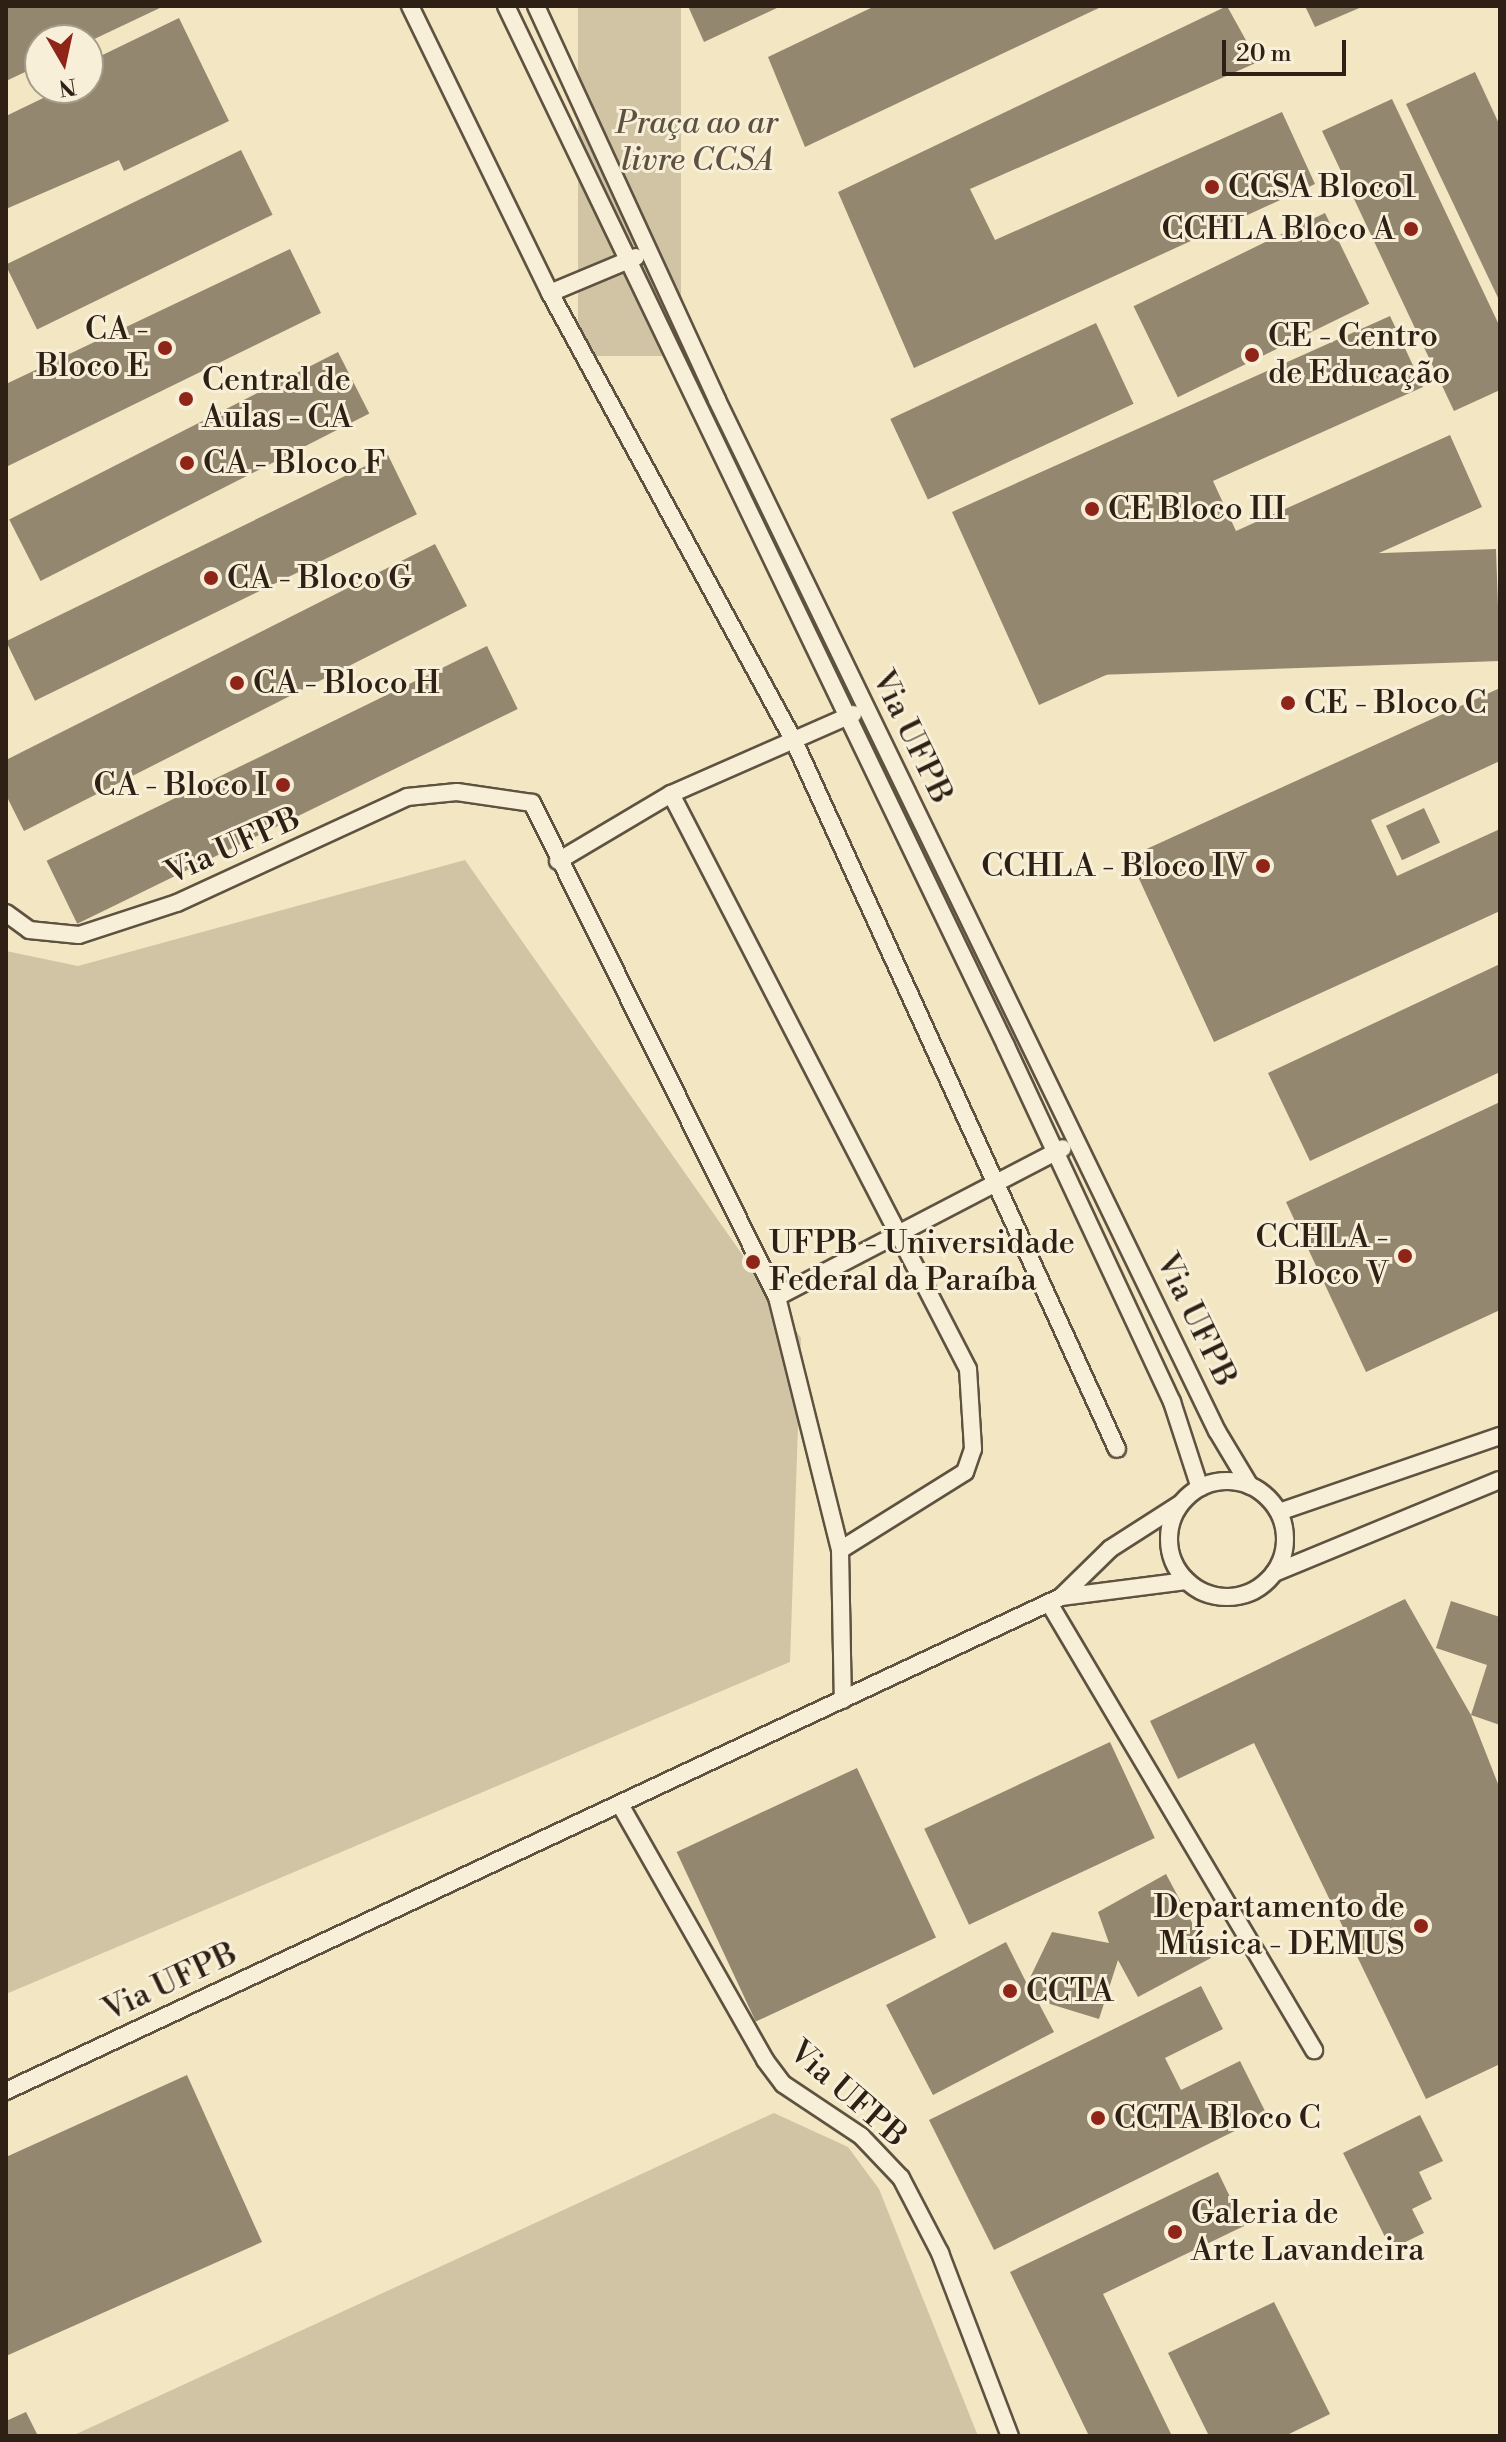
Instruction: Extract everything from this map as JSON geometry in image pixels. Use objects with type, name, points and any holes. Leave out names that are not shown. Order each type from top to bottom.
[{"type":"lane","points":[[410,6],[550,293],[794,741],[1001,1185],[1117,1449]]},
{"type":"lane","name":"Via UFPB","points":[[506,6],[1172,1402],[1200,1488],[1110,1549],[1055,1600]]},
{"type":"lane","name":"Via UFPB","points":[[536,6],[649,252],[1077,1142],[1250,1486],[1279,1512]]},
{"type":"lane","points":[[550,293],[649,252]]},
{"type":"lane","points":[[843,1700],[840,1550],[777,1297],[558,861],[671,794],[866,707]]},
{"type":"lane","name":"Via UFPB","points":[[6,913],[29,930],[79,935],[177,903],[407,797],[457,792],[532,803],[558,861]]},
{"type":"lane","points":[[671,794],[896,1235],[968,1369],[973,1449],[965,1472],[840,1550]]},
{"type":"lane","points":[[777,1297],[1001,1185],[1077,1142]]},
{"type":"lane","points":[[1274,1573],[1283,1554],[1279,1512],[1500,1436]]},
{"type":"lane","name":"Via UFPB","points":[[6,2091],[622,1808],[1055,1600],[1186,1581],[1232,1597],[1256,1590],[1274,1573],[1500,1480]]},
{"type":"lane","points":[[1200,1488],[1225,1481],[1250,1486]]},
{"type":"lane","points":[[1181,1503],[1169,1542],[1186,1581]]},
{"type":"lane","points":[[1055,1600],[1314,2050]]},
{"type":"lane","name":"Via UFPB","points":[[622,1808],[765,2060],[783,2084],[861,2136],[901,2178],[940,2253],[1010,2436]]},
{"type":"green space","points":[[578,6],[681,6],[681,356],[578,356]]},
{"type":"green space","points":[[465,860],[801,1338],[790,1662],[6,1994],[6,951],[78,966]]},
{"type":"green space","points":[[774,2113],[848,2147],[879,2189],[978,2436],[72,2436]]},
{"type":"building","points":[[6,6],[164,6],[104,34],[104,24],[24,24],[24,73],[6,81]]},
{"type":"building","points":[[688,6],[781,6],[704,42]]},
{"type":"building","points":[[875,6],[1103,6],[805,147],[768,57]]},
{"type":"building","name":"CCSA Bloco1","points":[[1227,6],[1258,62],[970,189],[995,240],[1282,112],[1315,184],[914,368],[838,192]]},
{"type":"building","points":[[1305,6],[1364,6],[1315,27]]},
{"type":"building","points":[[179,18],[229,121],[124,171],[119,160],[6,209],[6,116],[31,104],[104,104],[104,54]]},
{"type":"building","points":[[1475,72],[1500,126],[1500,302],[1406,104]]},
{"type":"building","name":"CCHLA Bloco A","points":[[1392,99],[1500,327],[1500,390],[1454,411],[1322,131]]},
{"type":"building","points":[[241,150],[273,215],[37,330],[6,265]]},
{"type":"building","points":[[1325,213],[1369,304],[1178,397],[1134,306]]},
{"type":"building","name":"CA - Bloco E","points":[[290,249],[321,313],[6,467],[6,384]]},
{"type":"building","name":"CE Bloco III","points":[[1390,316],[1423,387],[1213,481],[1236,531],[1450,435],[1482,507],[1039,705],[952,512]]},
{"type":"building","points":[[1096,323],[1134,404],[928,500],[890,419]]},
{"type":"building","name":"CA - Bloco F","points":[[338,352],[369,413],[41,581],[9,520]]},
{"type":"building","name":"CA - Bloco G","points":[[388,455],[417,514],[35,701],[6,641]]},
{"type":"building","name":"CA - Bloco H","points":[[435,544],[467,606],[24,831],[6,795],[6,760]]},
{"type":"building","points":[[1496,549],[1500,661],[1037,677],[1033,565]]},
{"type":"building","name":"CA - Bloco I","points":[[487,646],[518,709],[77,924],[47,861]]},
{"type":"building","name":"CCHLA - Bloco IV","points":[[1500,688],[1500,761],[1371,820],[1397,876],[1500,829],[1500,911],[1214,1042],[1129,857]]},
{"type":"building","points":[[1424,808],[1440,842],[1402,860],[1386,826]]},
{"type":"building","points":[[1500,964],[1500,1072],[1310,1161],[1268,1073]]},
{"type":"building","name":"CCHLA - Bloco V","points":[[1500,1102],[1500,1310],[1366,1372],[1286,1202]]},
{"type":"building","name":"Departamento de Música - DEMUS","points":[[1405,1599],[1471,1715],[1500,1789],[1500,2064],[1426,2099],[1254,1743],[1178,1779],[1150,1721]]},
{"type":"building","points":[[1451,1601],[1500,1617],[1500,1725],[1471,1715],[1487,1665],[1436,1648]]},
{"type":"building","points":[[1110,1742],[1155,1838],[969,1925],[924,1829]]},
{"type":"building","points":[[857,1768],[936,1937],[756,2022],[677,1852]]},
{"type":"building","name":"CCTA","points":[[1166,1874],[1211,1958],[1138,1997],[1118,1960],[1099,2019],[1037,2000],[1054,2032],[933,2095],[886,2005],[1006,1942],[1027,1984],[1052,1932],[1109,1943],[1098,1912]]},
{"type":"building","name":"CCTA Bloco C","points":[[1201,1986],[1223,2029],[1165,2058],[1181,2090],[1240,2061],[1267,2115],[994,2250],[929,2120]]},
{"type":"building","points":[[187,2075],[262,2242],[6,2356],[6,2157]]},
{"type":"building","points":[[1420,2115],[1443,2161],[1419,2172],[1432,2199],[1412,2209],[1424,2233],[1391,2249],[1343,2153]]},
{"type":"building","points":[[1218,2172],[1244,2226],[1103,2294],[1172,2436],[1089,2436],[1010,2272]]},
{"type":"building","points":[[1274,2302],[1330,2414],[1285,2436],[1209,2436],[1168,2353]]},
{"type":"building","points":[[26,2412],[38,2436],[6,2436],[6,2421]]},
{"type":"place","name":"CCSA Bloco1","points":[[1212,187]]},
{"type":"place","name":"CCHLA Bloco A","points":[[1411,229]]},
{"type":"place","name":"CA - Bloco E","points":[[165,348]]},
{"type":"place","name":"CE - Centro de Educação","points":[[1252,355]]},
{"type":"place","name":"Central de Aulas - CA","points":[[186,399]]},
{"type":"place","name":"CA - Bloco F","points":[[187,463]]},
{"type":"place","name":"CE Bloco III","points":[[1092,509]]},
{"type":"place","name":"CA - Bloco G","points":[[211,578]]},
{"type":"place","name":"CA - Bloco H","points":[[237,683]]},
{"type":"place","name":"CE - Bloco C","points":[[1288,703]]},
{"type":"place","name":"CA - Bloco I","points":[[283,785]]},
{"type":"place","name":"CCHLA - Bloco IV","points":[[1263,866]]},
{"type":"place","name":"CCHLA - Bloco V","points":[[1405,1256]]},
{"type":"place","name":"UFPB - Universidade Federal da Paraíba","points":[[753,1262]]},
{"type":"place","name":"Departamento de Música - DEMUS","points":[[1421,1926]]},
{"type":"place","name":"CCTA","points":[[1010,1991]]},
{"type":"place","name":"CCTA Bloco C","points":[[1098,2118]]},
{"type":"place","name":"Galeria de Arte Lavandeira","points":[[1175,2232]]},
{"type":"park label","name":"Praça ao ar livre CCSA","points":[[697,142]]}]
